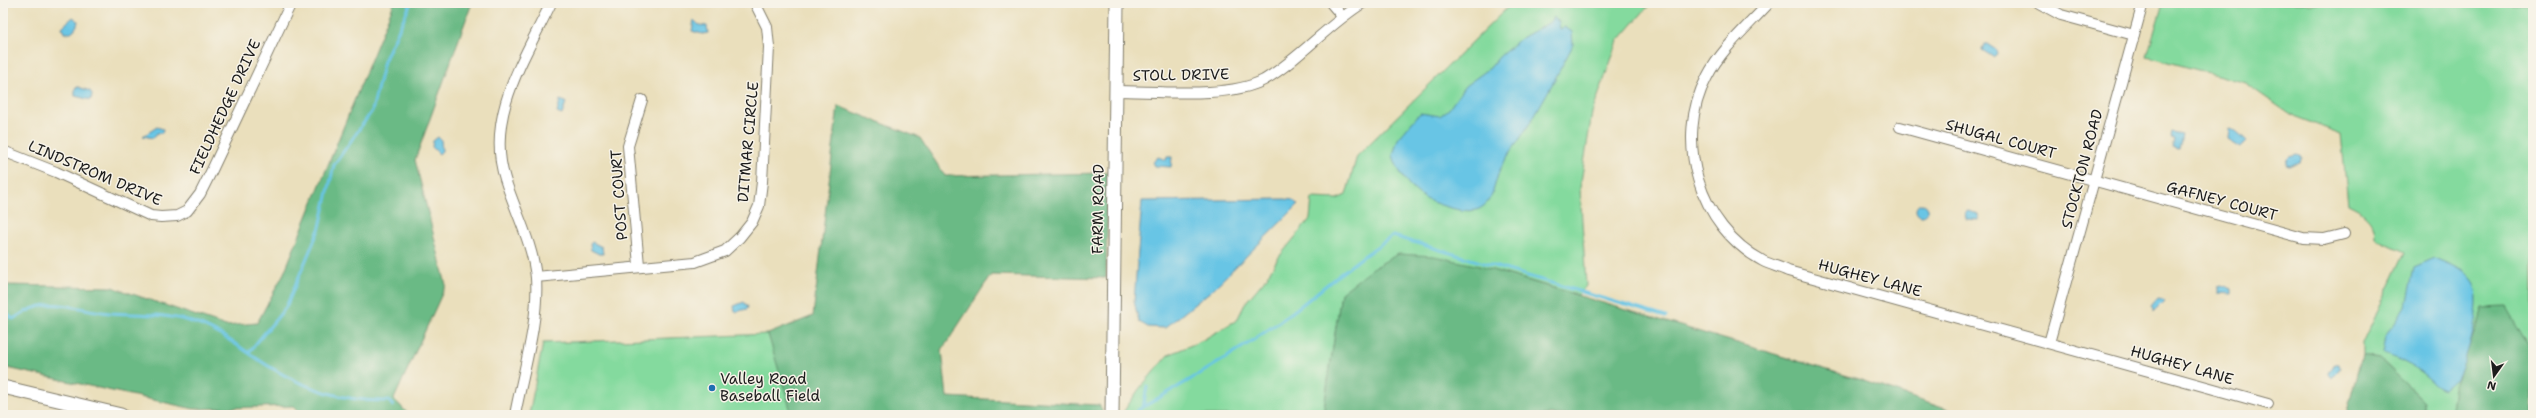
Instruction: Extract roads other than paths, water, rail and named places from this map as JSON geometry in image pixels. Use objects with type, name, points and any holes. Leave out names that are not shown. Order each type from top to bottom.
[{"type":"street","name":"FIELDHEDGE DRIVE","points":[[177,216],[186,211],[200,194],[291,3]]},
{"type":"street","points":[[515,415],[535,311],[536,277],[528,242],[505,179],[499,140],[505,101],[551,3]]},
{"type":"street","name":"DITMAR CIRCLE","points":[[536,277],[639,265],[695,262],[725,251],[740,237],[754,217],[759,206],[762,182],[769,70],[767,27],[755,3]]},
{"type":"street","name":"FARM ROAD","points":[[1112,415],[1117,3]]},
{"type":"street","points":[[1332,3],[1342,16]]},
{"type":"street","name":"STOLL DRIVE","points":[[1116,91],[1219,91],[1252,85],[1264,79],[1292,60],[1342,16],[1363,3]]},
{"type":"street","name":"HUGHEY LANE","points":[[1769,3],[1716,62],[1700,90],[1695,106],[1692,136],[1694,163],[1709,207],[1720,223],[1752,254],[1788,271],[2268,404]]},
{"type":"street","points":[[2039,3],[2061,15],[2134,35]]},
{"type":"street","name":"STOCKTON ROAD","points":[[2050,343],[2143,3]]},
{"type":"street","name":"POST COURT","points":[[639,265],[628,146],[642,100]]},
{"type":"street","name":"SHUGAL COURT","points":[[1900,127],[2094,181]]},
{"type":"street","name":"LINDSTROM DRIVE","points":[[3,151],[56,172],[151,216],[177,216]]},
{"type":"street","name":"GAFNEY COURT","points":[[2094,181],[2302,238],[2324,239],[2344,234]]},
{"type":"street","points":[[3,388],[121,415]]},
{"type":"water","points":[[73,17],[78,21],[77,26],[74,30],[64,33],[62,27]]},
{"type":"water","points":[[1553,17],[1559,22],[1560,29],[1565,27],[1572,32],[1573,45],[1533,117],[1502,166],[1488,202],[1479,209],[1469,211],[1451,208],[1435,203],[1414,190],[1403,177],[1395,163],[1393,155],[1398,139],[1420,113],[1440,116],[1449,109],[1465,86],[1490,68],[1499,57],[1520,39],[1550,22]]},
{"type":"water","points":[[694,20],[699,25],[707,26],[708,33],[702,34],[692,31]]},
{"type":"water","points":[[1984,44],[1987,44],[1996,50],[1997,54],[1993,57],[1982,50]]},
{"type":"water","points":[[78,87],[90,91],[92,94],[91,100],[75,96],[75,88]]},
{"type":"water","points":[[560,100],[566,102],[562,115],[557,113]]},
{"type":"water","points":[[157,127],[163,129],[162,133],[157,133],[153,138],[143,136]]},
{"type":"water","points":[[2229,129],[2236,131],[2247,141],[2241,147],[2228,139]]},
{"type":"water","points":[[2171,133],[2182,135],[2179,149],[2172,147],[2174,139],[2170,138]]},
{"type":"water","points":[[438,137],[441,140],[442,151],[439,154],[432,147],[433,141]]},
{"type":"water","points":[[2297,155],[2301,157],[2299,162],[2290,166],[2286,165],[2286,161],[2289,157]]},
{"type":"water","points":[[1158,157],[1166,160],[1167,157],[1172,157],[1171,167],[1155,166],[1153,162]]},
{"type":"water","points":[[1293,200],[1298,205],[1212,290],[1165,328],[1148,327],[1139,322],[1134,301],[1142,201]]},
{"type":"water","points":[[1920,204],[1924,204],[1928,210],[1924,216],[1920,216],[1916,212],[1916,208]]},
{"type":"water","points":[[1968,211],[1979,214],[1979,220],[1966,219],[1965,213]]},
{"type":"water","points":[[592,242],[602,247],[603,254],[599,254],[591,250],[590,244]]},
{"type":"water","points":[[2435,258],[2456,267],[2469,277],[2473,282],[2476,291],[2477,303],[2473,331],[2465,360],[2456,380],[2445,390],[2437,386],[2412,366],[2383,354],[2386,337],[2406,306],[2414,267]]},
{"type":"water","points":[[2221,286],[2232,289],[2232,294],[2218,293],[2218,287]]},
{"type":"water","points":[[2158,298],[2165,301],[2154,312],[2151,306]]},
{"type":"water","points":[[744,302],[748,307],[747,309],[735,312],[734,306]]},
{"type":"water","points":[[2334,363],[2338,363],[2341,367],[2332,378],[2328,373]]},
{"type":"waterway","points":[[249,352],[286,307],[320,227],[334,165],[372,111],[384,61],[411,3]]},
{"type":"waterway","points":[[1133,415],[1138,410],[1245,346],[1293,311],[1363,256],[1393,236],[1666,317]]},
{"type":"waterway","points":[[3,310],[13,319],[26,311],[49,305],[71,306],[110,313],[159,315],[178,318],[210,329],[270,367],[312,388],[327,393],[358,399],[389,401],[393,406]]},
{"type":"waterway","points":[[1143,407],[1147,387]]},
{"type":"place","name":"Valley Road Baseball Field","points":[[712,388]]}]
